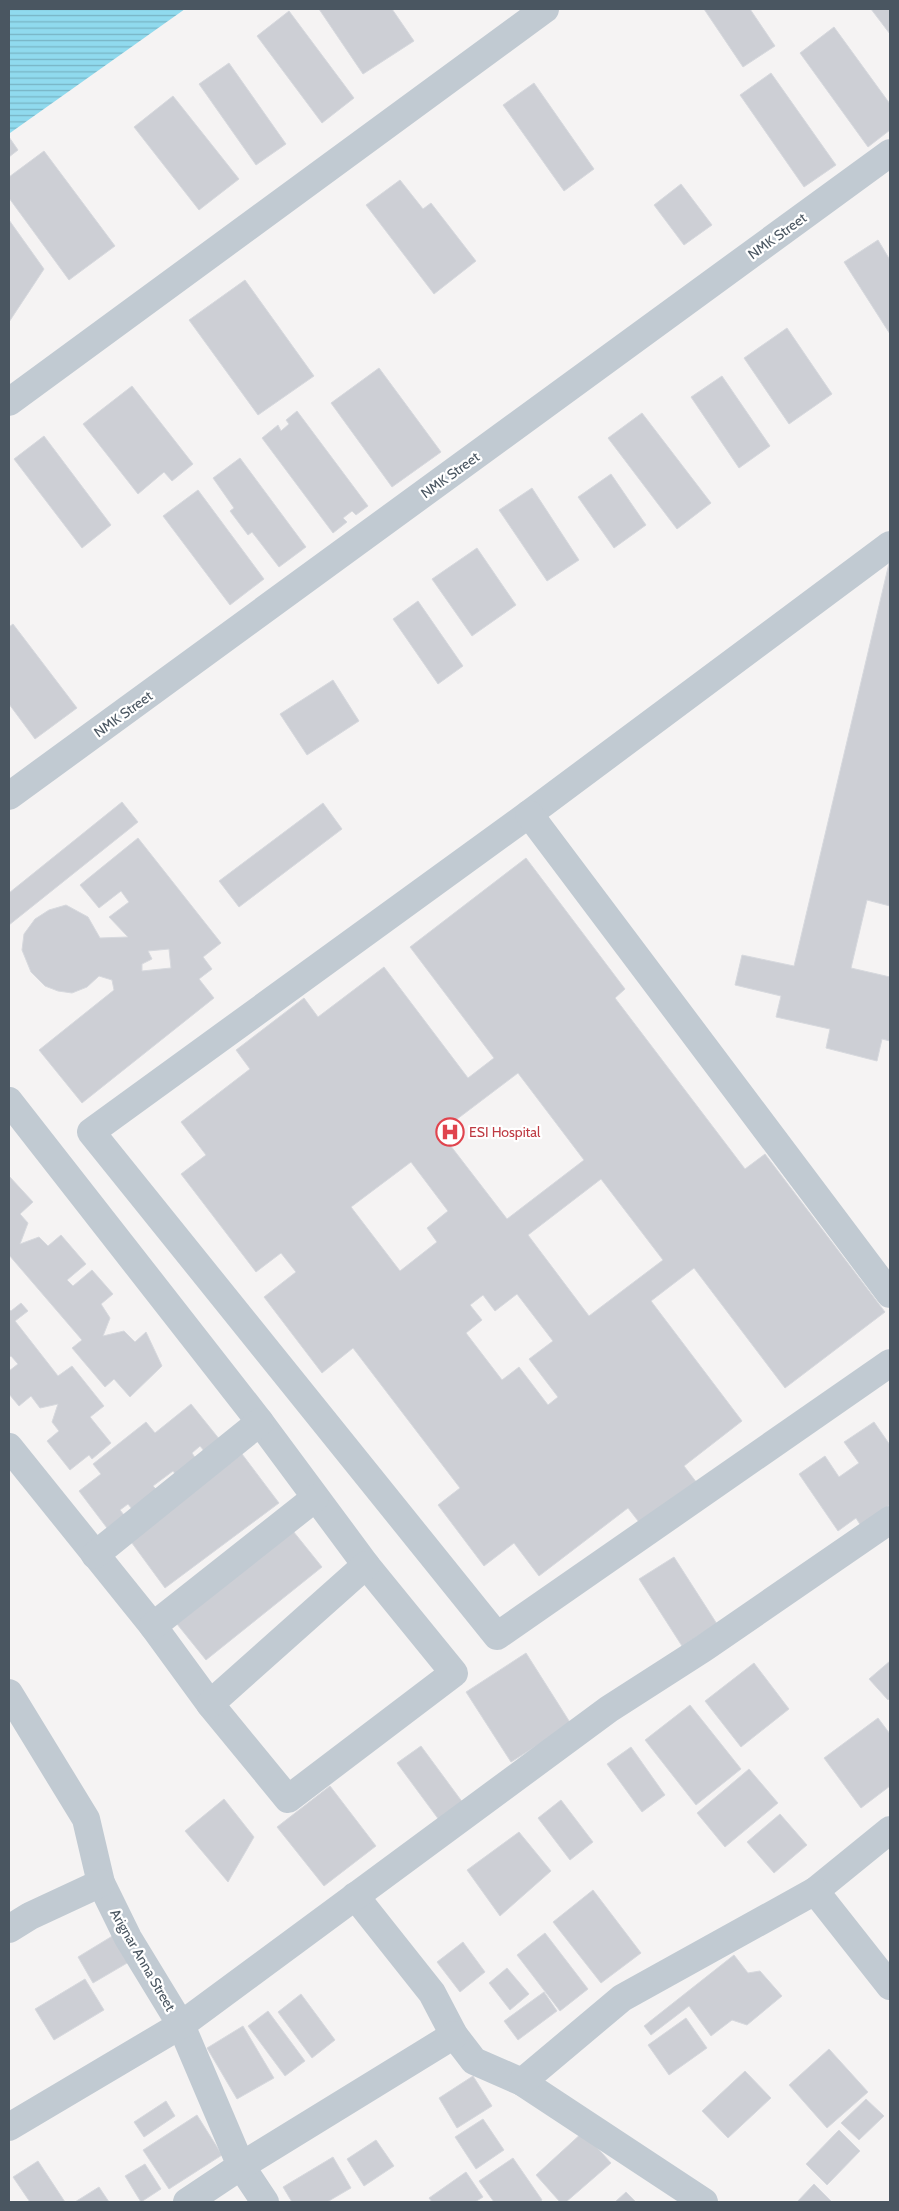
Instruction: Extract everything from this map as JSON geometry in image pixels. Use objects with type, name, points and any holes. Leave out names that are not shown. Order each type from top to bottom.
[{"type":"street","points":[[9,402],[545,9]]},
{"type":"street","name":"NMK Street","points":[[12,787],[890,152]]},
{"type":"street","points":[[890,545],[528,814],[91,1132],[497,1636],[890,1363]]},
{"type":"street","points":[[528,814],[890,1294]]},
{"type":"street","points":[[9,1101],[260,1422],[366,1565],[454,1674],[288,1799],[210,1704],[153,1626],[9,1447]]},
{"type":"street","points":[[94,1555],[260,1422]]},
{"type":"street","points":[[153,1626],[315,1498]]},
{"type":"street","points":[[9,2127],[181,2025],[609,1709],[704,1648],[890,1520]]},
{"type":"street","points":[[210,1704],[366,1565]]},
{"type":"street","name":"Arignar Anna Street","points":[[9,1693],[86,1819],[101,1883],[128,1938],[181,2025],[242,2166],[265,2202]]},
{"type":"street","points":[[522,2082],[622,1998],[815,1891],[890,1830]]},
{"type":"street","points":[[9,1929],[30,1916],[101,1883]]},
{"type":"street","points":[[815,1891],[890,1986]]},
{"type":"street","points":[[355,1896],[432,1993],[454,2035],[474,2061],[522,2082],[704,2202]]},
{"type":"street","points":[[187,2202],[454,2035]]},
{"type":"water","points":[[9,9],[185,9],[10,133]]},
{"type":"building","points":[[319,9],[392,9],[414,41],[363,74]]},
{"type":"building","points":[[704,9],[750,9],[775,46],[743,67]]},
{"type":"building","points":[[871,9],[890,9],[890,34]]},
{"type":"building","points":[[289,11],[354,98],[322,123],[257,36]]},
{"type":"building","points":[[834,27],[890,104],[890,130],[868,147],[800,53]]},
{"type":"building","points":[[229,63],[286,144],[256,165],[199,84]]},
{"type":"building","points":[[771,73],[836,165],[804,187],[740,95]]},
{"type":"building","points":[[534,83],[594,169],[564,191],[503,105]]},
{"type":"building","points":[[173,96],[239,179],[199,210],[134,127]]},
{"type":"building","points":[[9,137],[18,150],[9,157]]},
{"type":"building","points":[[44,151],[115,246],[69,280],[9,198],[9,177]]},
{"type":"building","points":[[400,180],[423,209],[431,203],[476,261],[434,294],[366,205]]},
{"type":"building","points":[[681,184],[712,225],[684,245],[654,205]]},
{"type":"building","points":[[9,220],[44,269],[9,322]]},
{"type":"building","points":[[878,240],[890,260],[890,334],[844,262]]},
{"type":"building","points":[[245,280],[314,376],[258,415],[189,320]]},
{"type":"building","points":[[787,328],[832,394],[789,424],[744,358]]},
{"type":"building","points":[[379,368],[441,452],[392,487],[331,403]]},
{"type":"building","points":[[722,376],[770,446],[739,468],[691,397]]},
{"type":"building","points":[[132,386],[193,464],[172,481],[164,472],[138,494],[83,424]]},
{"type":"building","points":[[297,411],[368,506],[356,515],[352,511],[343,518],[347,522],[333,533],[262,438],[278,425],[281,431],[289,424],[286,420]]},
{"type":"building","points":[[642,413],[711,503],[677,529],[608,438]]},
{"type":"building","points":[[44,436],[111,525],[82,548],[14,459]]},
{"type":"building","points":[[240,458],[306,547],[279,567],[252,532],[248,535],[230,511],[234,508],[213,478]]},
{"type":"building","points":[[611,474],[646,525],[614,548],[578,497]]},
{"type":"building","points":[[532,488],[579,560],[547,581],[499,510]]},
{"type":"building","points":[[198,490],[264,579],[230,605],[163,516]]},
{"type":"building","points":[[477,548],[516,605],[472,636],[432,579]]},
{"type":"building","points":[[890,559],[890,906],[867,900],[851,968],[890,977],[890,1041],[882,1039],[877,1061],[826,1048],[830,1029],[776,1017],[781,996],[735,985],[742,955],[794,966]]},
{"type":"building","points":[[418,601],[463,666],[438,684],[393,619]]},
{"type":"building","points":[[13,624],[77,708],[35,739],[9,704],[9,627]]},
{"type":"building","points":[[333,680],[359,721],[307,755],[280,714]]},
{"type":"building","points":[[122,802],[138,822],[9,925],[9,893]]},
{"type":"building","points":[[323,803],[342,829],[239,907],[219,881]]},
{"type":"building","points":[[138,838],[221,943],[203,957],[212,969],[199,979],[214,998],[82,1103],[39,1050],[114,990],[112,980],[99,976],[87,987],[72,993],[58,991],[45,986],[31,972],[22,950],[24,934],[35,919],[49,910],[66,905],[88,917],[100,938],[128,937],[109,917],[129,902],[121,891],[99,908],[80,885]],"holes":[[[169,949],[171,968],[142,971],[142,964],[152,959],[148,951]]]},
{"type":"building","points":[[526,858],[625,989],[615,998],[745,1169],[765,1154],[885,1312],[785,1388],[694,1268],[651,1301],[742,1421],[684,1466],[697,1483],[642,1526],[628,1508],[539,1576],[514,1543],[484,1566],[438,1505],[460,1488],[353,1348],[322,1373],[264,1297],[296,1272],[281,1253],[256,1272],[181,1174],[206,1155],[181,1122],[250,1069],[236,1050],[304,998],[318,1017],[384,967],[468,1078],[494,1058],[410,947]],"holes":[[[518,1073],[584,1160],[507,1219],[440,1132]],[[411,1162],[448,1211],[427,1228],[437,1242],[400,1271],[351,1207]],[[601,1179],[663,1260],[589,1316],[528,1235]],[[517,1294],[553,1341],[529,1359],[558,1397],[548,1405],[519,1367],[502,1380],[466,1333],[482,1320],[470,1305],[483,1295],[495,1311]]]},
{"type":"building","points":[[9,1176],[33,1202],[20,1214],[28,1223],[20,1244],[39,1237],[48,1246],[61,1235],[86,1264],[67,1280],[73,1286],[92,1270],[113,1294],[101,1304],[110,1318],[103,1336],[124,1331],[135,1342],[146,1332],[162,1366],[130,1397],[114,1379],[105,1387],[72,1348],[82,1340],[9,1255]]},
{"type":"building","points":[[21,1303],[28,1311],[15,1321],[58,1376],[72,1366],[104,1406],[90,1417],[111,1443],[92,1459],[89,1455],[70,1470],[47,1441],[59,1431],[52,1422],[58,1404],[40,1408],[31,1396],[19,1406],[9,1394],[9,1371],[18,1364],[11,1356],[9,1357],[9,1309],[11,1311]]},
{"type":"building","points":[[191,1404],[220,1440],[205,1452],[200,1446],[192,1453],[196,1459],[176,1475],[173,1471],[153,1486],[157,1490],[132,1509],[128,1504],[120,1510],[124,1515],[107,1528],[79,1491],[101,1474],[93,1464],[146,1422],[155,1433]]},
{"type":"building","points":[[874,1422],[890,1445],[890,1505],[861,1526],[856,1518],[838,1531],[799,1474],[825,1456],[839,1477],[859,1463],[844,1442]]},
{"type":"building","points":[[242,1454],[279,1503],[165,1588],[129,1539]]},
{"type":"building","points":[[293,1531],[322,1567],[206,1660],[177,1624]]},
{"type":"building","points":[[674,1557],[717,1624],[682,1646],[639,1579]]},
{"type":"building","points":[[526,1653],[571,1724],[511,1762],[466,1692]]},
{"type":"building","points":[[890,1661],[890,1698],[888,1700],[869,1679]]},
{"type":"building","points":[[754,1663],[789,1709],[741,1747],[705,1701]]},
{"type":"building","points":[[690,1705],[741,1769],[696,1805],[645,1740]]},
{"type":"building","points":[[878,1718],[890,1734],[890,1786],[861,1808],[824,1758]]},
{"type":"building","points":[[421,1746],[466,1807],[442,1824],[397,1763]]},
{"type":"building","points":[[631,1747],[665,1795],[642,1812],[607,1764]]},
{"type":"building","points":[[749,1769],[778,1803],[725,1847],[697,1813]]},
{"type":"building","points":[[330,1786],[376,1846],[324,1886],[277,1827]]},
{"type":"building","points":[[224,1799],[254,1837],[228,1882],[185,1831]]},
{"type":"building","points":[[561,1800],[593,1842],[570,1860],[538,1818]]},
{"type":"building","points":[[780,1814],[807,1845],[774,1873],[747,1842]]},
{"type":"building","points":[[519,1832],[551,1871],[500,1916],[467,1870]]},
{"type":"building","points":[[593,1890],[641,1953],[601,1983],[553,1922]]},
{"type":"building","points":[[119,1932],[134,1959],[93,1983],[78,1957]]},
{"type":"building","points":[[545,1933],[588,1989],[560,2011],[517,1955]]},
{"type":"building","points":[[463,1942],[485,1972],[460,1992],[437,1962]]},
{"type":"building","points":[[734,1955],[748,1973],[760,1971],[782,1996],[747,2025],[732,2020],[711,2036],[689,2006],[651,2035],[644,2026]]},
{"type":"building","points":[[507,1968],[529,1994],[510,2010],[489,1983]]},
{"type":"building","points":[[85,1979],[104,2010],[54,2040],[35,2009]]},
{"type":"building","points":[[544,1992],[557,2011],[518,2040],[504,2021]]},
{"type":"building","points":[[301,1994],[335,2040],[312,2058],[278,2012]]},
{"type":"building","points":[[268,2011],[305,2061],[285,2076],[248,2026]]},
{"type":"building","points":[[686,2018],[707,2048],[669,2075],[648,2045]]},
{"type":"building","points":[[243,2026],[274,2078],[237,2099],[207,2048]]},
{"type":"building","points":[[829,2049],[868,2092],[827,2128],[789,2085]]},
{"type":"building","points":[[745,2071],[771,2098],[728,2138],[702,2111]]},
{"type":"building","points":[[473,2076],[492,2106],[457,2128],[439,2098]]},
{"type":"building","points":[[866,2099],[884,2116],[859,2140],[841,2123]]},
{"type":"building","points":[[166,2101],[175,2116],[144,2137],[134,2122]]},
{"type":"building","points":[[197,2115],[222,2155],[169,2189],[143,2150]]},
{"type":"building","points":[[483,2119],[504,2150],[476,2169],[455,2137]]},
{"type":"building","points":[[839,2130],[860,2151],[827,2185],[806,2164]]},
{"type":"building","points":[[583,2132],[611,2163],[566,2202],[560,2202],[536,2175]]},
{"type":"building","points":[[376,2140],[394,2166],[364,2186],[347,2159]]},
{"type":"building","points":[[333,2157],[351,2188],[327,2202],[292,2202],[283,2187]]},
{"type":"building","points":[[513,2158],[542,2200],[539,2202],[494,2202],[479,2181]]},
{"type":"building","points":[[38,2161],[65,2202],[30,2202],[13,2177]]},
{"type":"building","points":[[145,2164],[161,2189],[141,2202],[125,2176]]},
{"type":"building","points":[[466,2172],[483,2197],[475,2202],[432,2202],[429,2198]]},
{"type":"building","points":[[814,2184],[832,2202],[797,2202]]},
{"type":"building","points":[[99,2187],[109,2202],[75,2202]]},
{"type":"building","points":[[626,2192],[636,2202],[615,2202]]},
{"type":"place","name":"ESI Hospital","points":[[450,1132]]}]
